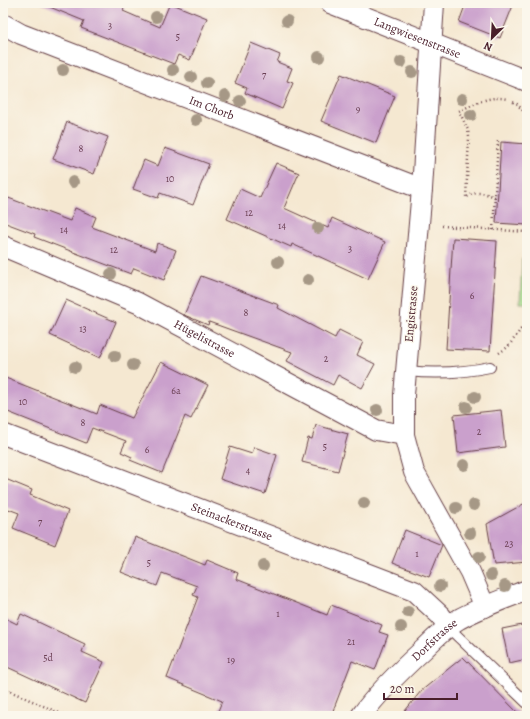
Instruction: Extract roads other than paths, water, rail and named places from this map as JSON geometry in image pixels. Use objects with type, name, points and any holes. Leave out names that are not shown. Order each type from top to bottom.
[{"type":"street","name":"Langwiesenstrasse","points":[[330,3],[527,81]]},
{"type":"street","name":"Engistrasse","points":[[434,3],[422,189],[404,395],[404,434],[414,472],[470,572],[485,607]]},
{"type":"street","name":"Im Chorb","points":[[3,24],[21,34],[422,189]]},
{"type":"street","name":"Hügelistrasse","points":[[3,246],[138,303],[376,430],[404,434]]},
{"type":"street","name":"Steinackerstrasse","points":[[3,434],[414,591],[441,616],[448,627]]},
{"type":"street","name":"Dorfstrasse","points":[[360,716],[373,700],[406,666],[448,627],[458,620],[485,607],[527,590]]},
{"type":"lane","points":[[406,371],[446,373],[467,372],[490,367]]},
{"type":"lane","points":[[448,627],[527,703]]}]
